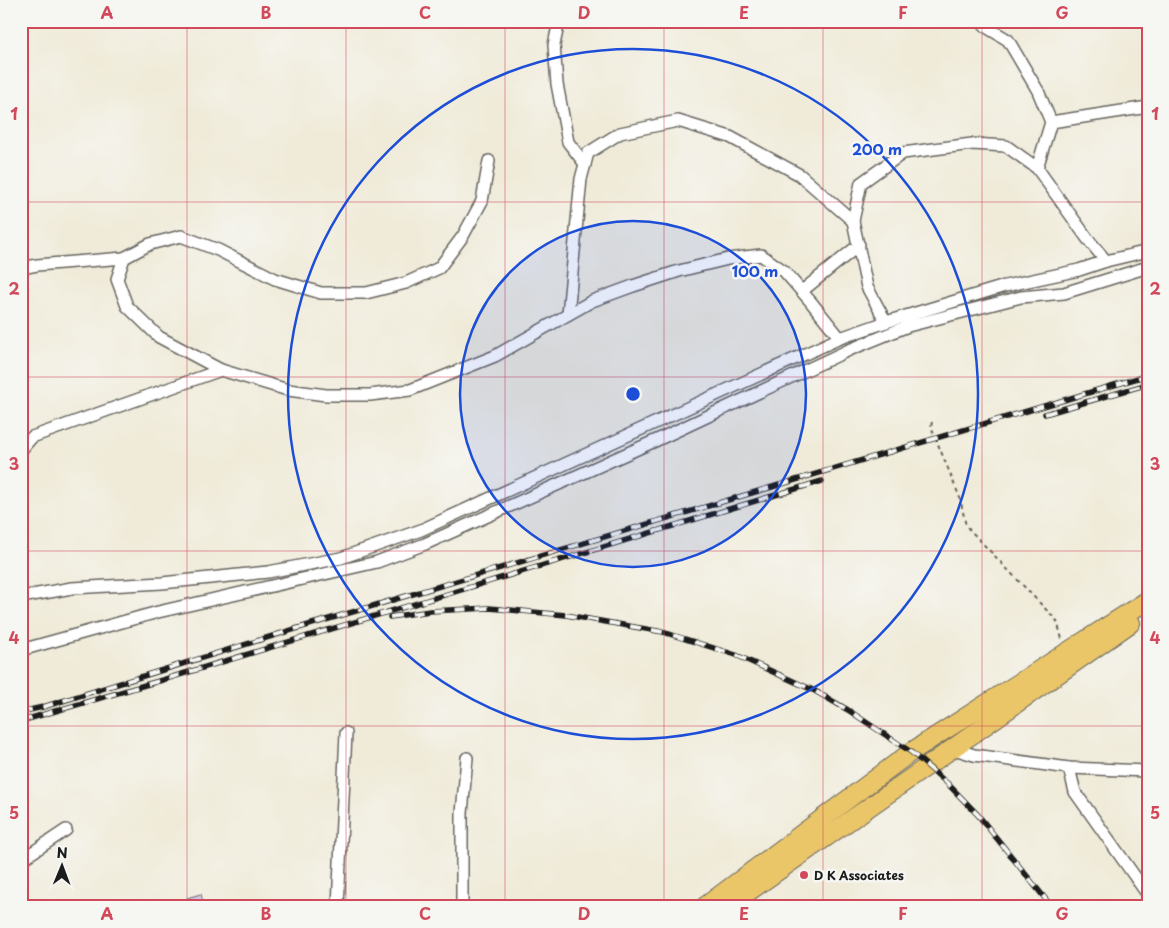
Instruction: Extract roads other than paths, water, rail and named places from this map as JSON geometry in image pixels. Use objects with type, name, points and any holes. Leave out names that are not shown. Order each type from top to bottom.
[{"type":"main road","points":[[728,907],[954,749],[1148,600]]},
{"type":"main road","points":[[704,907],[910,752],[1100,637],[1148,612]]},
{"type":"street","points":[[559,21],[554,45],[556,84],[568,142],[585,164]]},
{"type":"street","points":[[981,21],[988,28],[1008,40],[1038,91],[1051,122],[1037,168]]},
{"type":"street","points":[[1051,122],[1148,107]]},
{"type":"street","points":[[568,314],[581,179],[588,153],[620,133],[678,121],[730,137],[800,175],[854,220]]},
{"type":"street","points":[[886,322],[867,287],[854,220],[861,183],[903,153],[972,144],[1006,146],[1037,168],[1087,238],[1106,260]]},
{"type":"street","points":[[21,268],[124,258],[150,244],[181,236],[218,250],[275,279],[321,293],[366,293],[406,283],[438,268],[463,236],[482,201],[489,161]]},
{"type":"street","points":[[802,291],[858,245]]},
{"type":"street","points":[[21,597],[72,588],[162,583],[268,572],[341,558],[421,530],[840,338],[1005,286],[1079,270],[1106,260],[1148,251]]},
{"type":"street","points":[[124,258],[117,280],[128,306],[159,337],[221,370],[288,390],[326,395],[370,396],[410,390],[495,356],[592,301],[679,271],[728,259],[761,255],[784,271],[840,338]]},
{"type":"street","points":[[21,650],[158,612],[377,562],[425,544],[657,440],[849,350],[908,326],[1021,297],[1064,293],[1148,267]]},
{"type":"street","points":[[21,450],[32,437],[221,370]]},
{"type":"street","points":[[338,907],[346,732]]},
{"type":"street","points":[[954,749],[974,755],[1069,768],[1148,771]]},
{"type":"street","points":[[462,907],[462,813],[466,758]]},
{"type":"street","points":[[1069,768],[1075,792],[1148,895]]},
{"type":"street","points":[[21,860],[66,830]]},
{"type":"street","points":[[1136,878],[1148,878]]},
{"type":"railway","points":[[21,712],[43,707],[292,630],[1148,375]]},
{"type":"railway","points":[[1045,414],[1148,384]]},
{"type":"railway","points":[[21,721],[822,481]]},
{"type":"railway","points":[[390,617],[430,611],[489,608],[566,615],[663,632],[736,655],[815,691],[848,710],[911,752],[947,783],[978,815],[1052,907]]},
{"type":"place","name":"D K Associates","points":[[804,875]]}]
